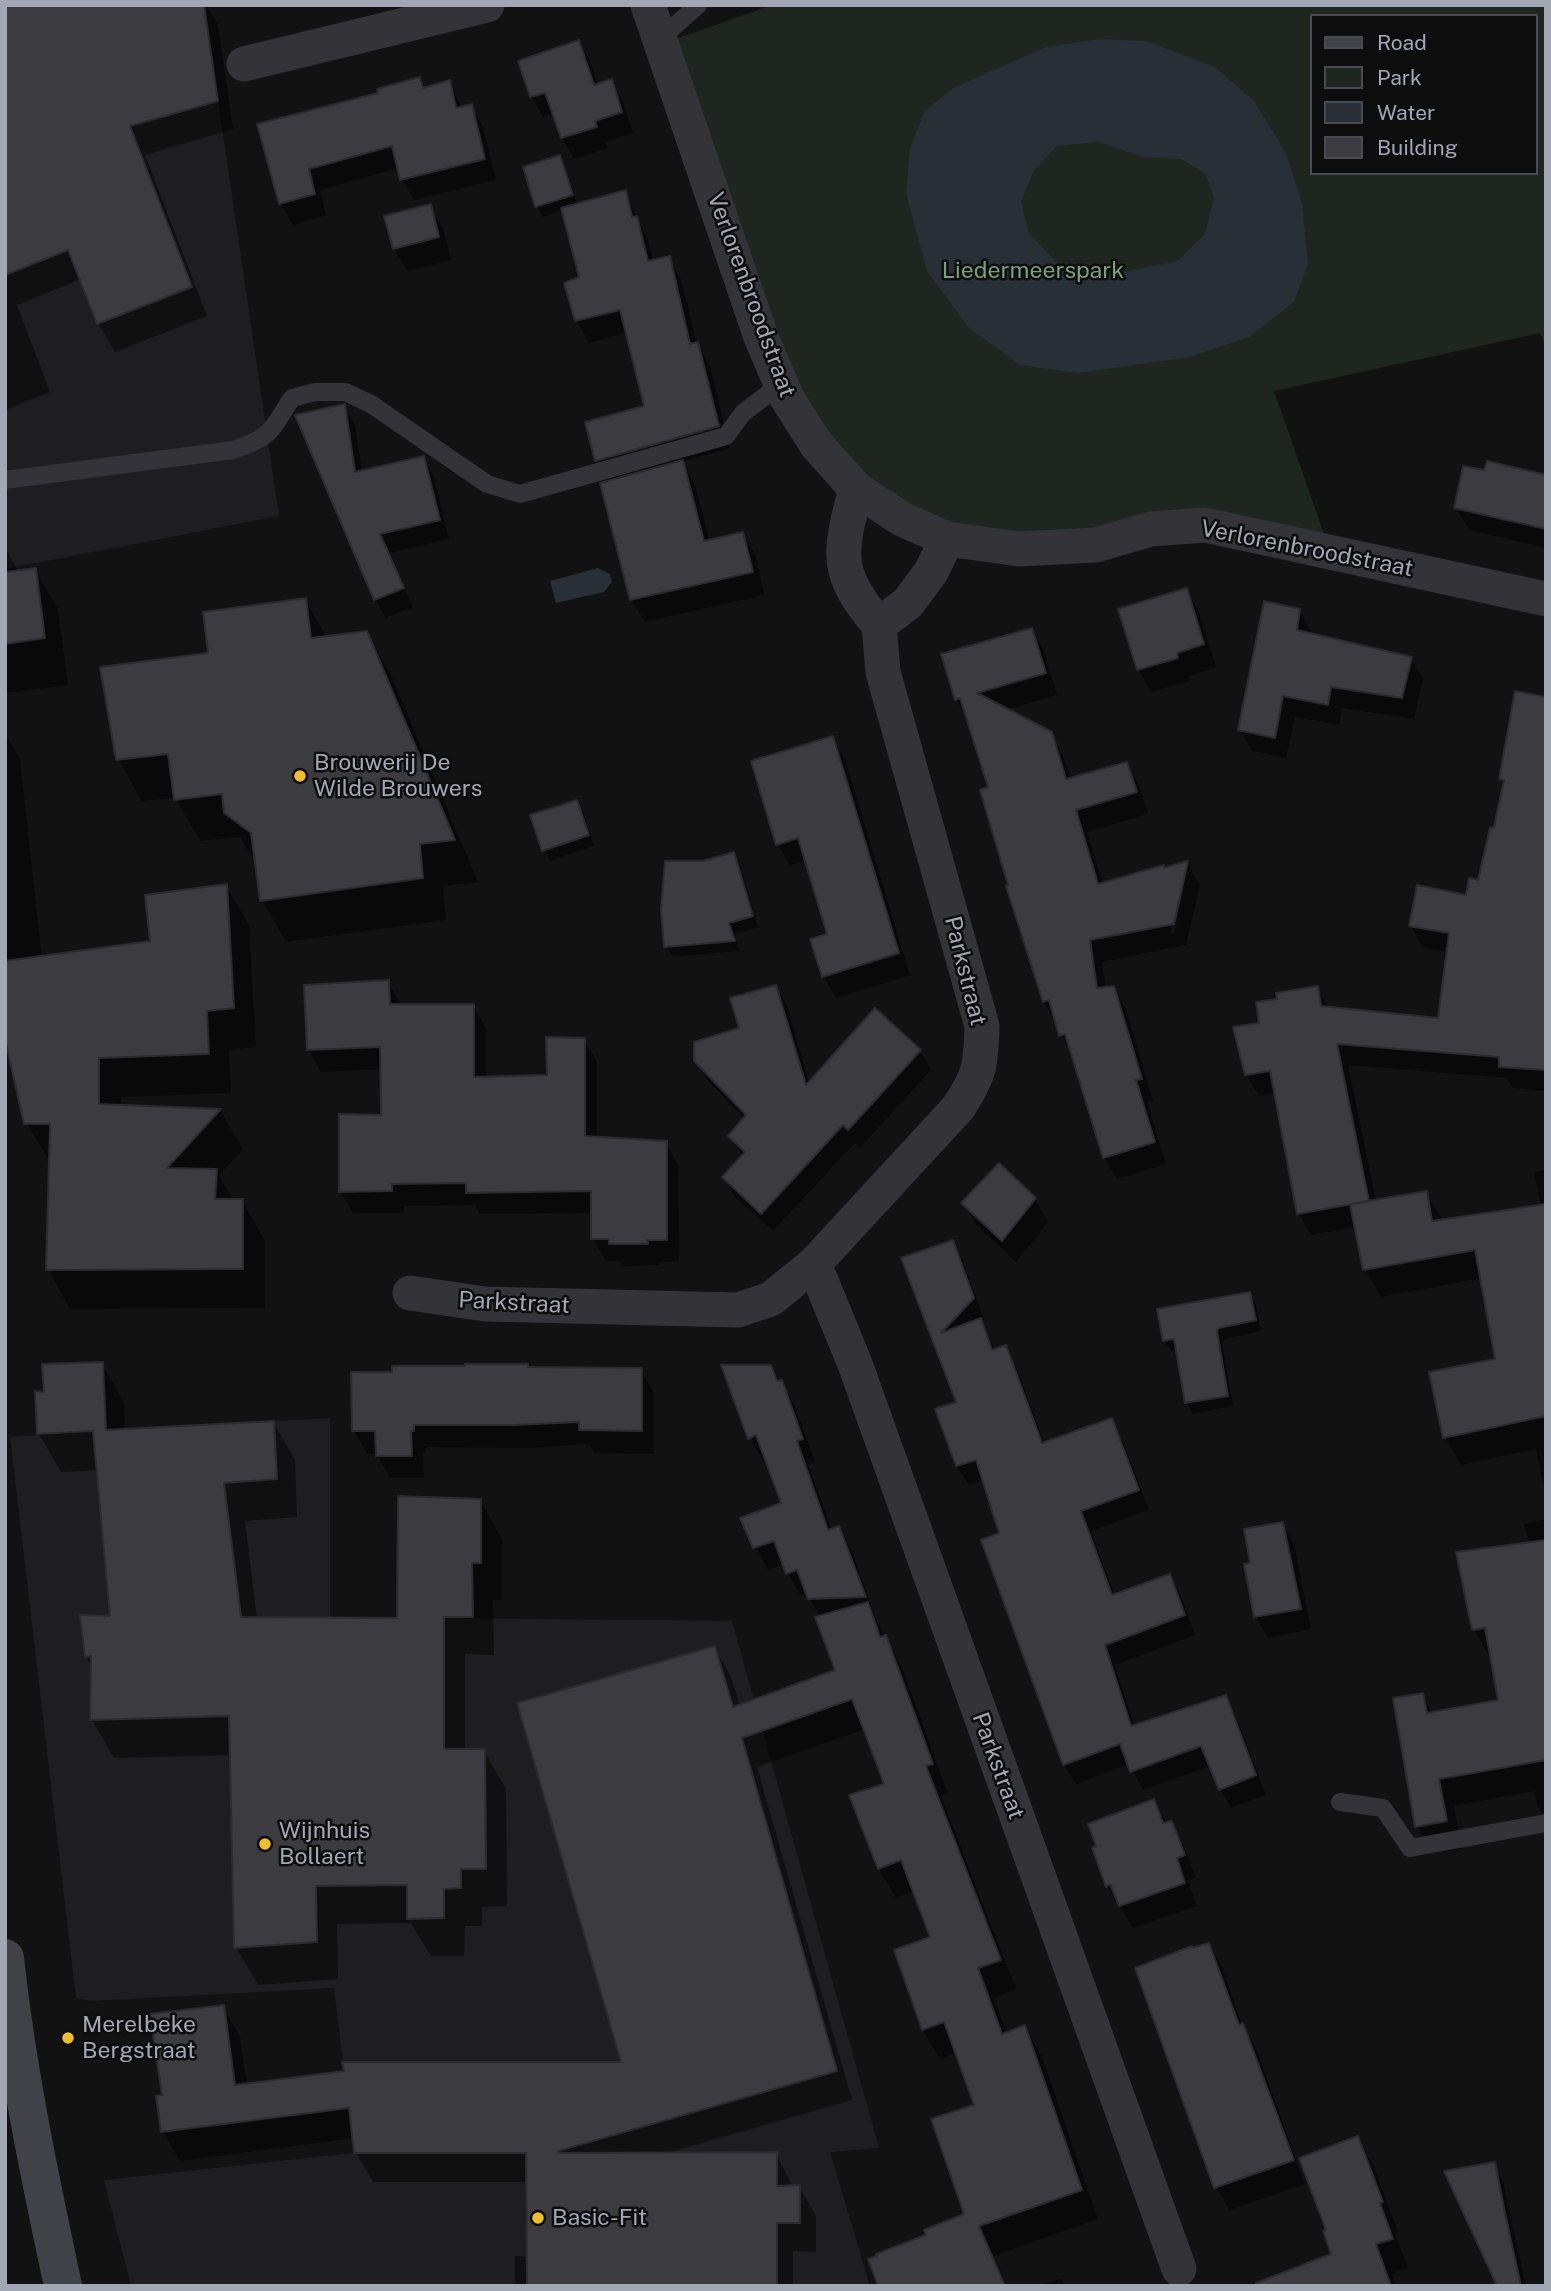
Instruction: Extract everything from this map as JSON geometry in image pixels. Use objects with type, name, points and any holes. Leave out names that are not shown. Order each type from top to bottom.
[{"type":"main road","points":[[5,1958],[12,2022],[43,2191],[64,2286]]},
{"type":"street","points":[[244,64],[487,5]]},
{"type":"street","name":"Verlorenbroodstraat","points":[[648,5],[761,337],[787,398],[816,444],[856,489],[902,519],[947,539],[1019,549],[1096,545],[1151,529],[1205,525],[1546,599]]},
{"type":"street","points":[[856,489],[844,535],[844,570],[858,601],[879,625],[908,603],[931,572],[947,539]]},
{"type":"street","name":"Parkstraat","points":[[410,1293],[485,1304],[738,1310],[771,1299],[814,1264],[958,1108],[975,1083],[982,1058],[982,1026],[883,672],[879,625]]},
{"type":"street","name":"Parkstraat","points":[[814,1264],[855,1364],[1179,2269]]},
{"type":"lane","points":[[660,39],[698,5]]},
{"type":"lane","points":[[5,480],[233,450],[258,442],[274,428],[292,398],[315,392],[345,392],[372,404],[487,484],[520,494],[726,436],[743,413],[781,384]]},
{"type":"lane","points":[[1340,1802],[1383,1808],[1410,1848],[1546,1823]]},
{"type":"shaded area","points":[[5,5],[204,5],[279,516],[5,569]]},
{"type":"shaded area","points":[[330,1418],[330,1617],[732,1621],[879,2148],[830,2152],[870,2286],[131,2286],[104,2180],[354,2153],[334,1988],[91,2001],[76,1998],[10,1437]]},
{"type":"green space","name":"Liedermeerspark","points":[[773,5],[1546,5],[1546,346],[1540,333],[1274,391],[1325,537],[1092,535],[951,530],[861,481],[796,394],[670,41]]},
{"type":"water","points":[[1099,39],[1146,41],[1215,67],[1254,101],[1286,153],[1302,203],[1308,264],[1294,302],[1249,337],[1190,357],[1078,373],[1020,365],[969,328],[927,271],[906,193],[910,147],[925,111],[953,88],[1046,47]],"holes":[[[1098,142],[1143,157],[1181,159],[1205,173],[1214,197],[1205,234],[1178,261],[1107,275],[1059,265],[1029,233],[1021,202],[1033,172],[1057,146]]]},
{"type":"water","points":[[598,568],[610,574],[612,582],[604,592],[556,603],[550,581]]},
{"type":"building","points":[[5,5],[204,5],[218,101],[130,126],[192,287],[97,324],[68,250],[5,275]]},
{"type":"building","points":[[579,40],[594,85],[612,79],[622,112],[595,121],[597,127],[561,138],[545,93],[530,97],[518,61]]},
{"type":"building","points":[[420,77],[423,88],[450,80],[456,108],[472,104],[485,159],[400,180],[392,146],[309,169],[315,194],[279,204],[257,124],[378,93],[377,89]]},
{"type":"building","points":[[560,155],[573,195],[535,207],[523,167]]},
{"type":"building","points":[[626,190],[632,217],[637,216],[648,261],[670,256],[690,344],[698,342],[719,426],[595,461],[585,422],[644,406],[620,310],[575,321],[564,283],[579,277],[561,208]]},
{"type":"building","points":[[431,204],[439,237],[393,249],[384,216]]},
{"type":"building","points":[[345,404],[355,472],[424,456],[440,520],[380,534],[404,588],[374,600],[295,415]]},
{"type":"building","points":[[683,460],[704,541],[743,532],[753,572],[630,600],[600,483]]},
{"type":"building","points":[[1487,461],[1546,475],[1546,529],[1454,508],[1463,466],[1484,470]]},
{"type":"building","points":[[36,568],[45,638],[5,644],[5,572]]},
{"type":"building","points":[[1187,588],[1204,644],[1177,653],[1178,658],[1137,670],[1118,609]]},
{"type":"building","name":"Brouwerij De Wilde Brouwers","points":[[306,598],[311,638],[367,631],[455,840],[420,844],[423,878],[260,901],[251,833],[224,813],[222,794],[174,800],[168,754],[116,760],[100,667],[208,653],[203,612]]},
{"type":"building","points":[[1264,601],[1300,609],[1297,630],[1412,657],[1402,698],[1331,687],[1328,705],[1283,696],[1275,738],[1238,730]]},
{"type":"building","points":[[1032,628],[1046,673],[977,693],[1052,732],[1066,779],[1127,762],[1137,792],[1076,810],[1098,884],[1188,861],[1174,924],[1090,940],[1097,988],[1114,986],[1142,1079],[1136,1080],[1155,1142],[1103,1158],[1065,1034],[1059,1036],[1049,1000],[1043,1002],[1006,886],[1008,885],[980,790],[988,787],[960,698],[955,700],[941,654]]},
{"type":"building","points":[[1515,691],[1546,697],[1546,1070],[1499,1067],[1499,1057],[1337,1044],[1369,1201],[1297,1214],[1270,1071],[1245,1075],[1233,1027],[1259,1023],[1256,1002],[1277,999],[1276,993],[1318,986],[1321,1006],[1438,1018],[1449,933],[1409,926],[1417,885],[1466,895],[1469,878],[1478,880],[1490,828],[1494,827],[1504,780],[1499,779]]},
{"type":"building","points":[[833,736],[899,953],[822,977],[810,939],[827,934],[798,838],[776,845],[751,761]]},
{"type":"building","points":[[577,800],[589,835],[542,851],[530,815]]},
{"type":"building","points":[[734,852],[753,916],[729,923],[735,941],[664,947],[661,909],[665,861],[703,861]]},
{"type":"building","points":[[227,884],[234,1008],[207,1011],[209,1054],[99,1058],[99,1104],[221,1109],[167,1168],[217,1169],[215,1199],[243,1199],[243,1269],[46,1270],[50,1124],[24,1124],[5,1039],[5,961],[150,941],[145,895]]},
{"type":"building","points":[[389,980],[390,1004],[474,1004],[474,1077],[547,1075],[546,1037],[585,1038],[585,1136],[667,1141],[667,1240],[647,1240],[648,1244],[609,1244],[609,1239],[591,1239],[591,1191],[466,1193],[466,1183],[392,1184],[392,1191],[339,1192],[339,1114],[381,1115],[380,1047],[307,1050],[304,985]]},
{"type":"building","points":[[776,985],[806,1085],[875,1008],[921,1050],[848,1130],[843,1125],[761,1214],[722,1177],[745,1152],[728,1136],[746,1115],[694,1061],[694,1042],[739,1028],[730,998]]},
{"type":"building","points":[[999,1163],[1036,1198],[1002,1241],[961,1203]]},
{"type":"building","points":[[1427,1191],[1432,1221],[1546,1204],[1546,1416],[1443,1438],[1429,1372],[1495,1359],[1475,1250],[1363,1270],[1350,1204]]},
{"type":"building","points":[[953,1240],[974,1298],[941,1333],[981,1318],[992,1350],[1006,1345],[1042,1443],[1112,1418],[1139,1490],[1081,1511],[1112,1595],[1170,1574],[1185,1615],[1105,1645],[1131,1726],[1226,1695],[1256,1775],[1219,1790],[1201,1746],[1130,1772],[1120,1744],[1063,1765],[981,1540],[999,1533],[976,1460],[956,1466],[935,1409],[956,1402],[901,1258]]},
{"type":"building","points":[[1250,1292],[1256,1320],[1219,1328],[1217,1331],[1228,1396],[1185,1403],[1174,1339],[1163,1341],[1157,1309]]},
{"type":"building","points":[[103,1362],[106,1430],[274,1421],[277,1479],[224,1483],[241,1617],[397,1618],[398,1496],[481,1499],[481,1563],[472,1563],[473,1617],[444,1617],[444,1749],[485,1749],[486,1869],[461,1869],[461,1888],[444,1889],[444,1918],[407,1919],[407,1885],[316,1886],[317,1942],[234,1948],[229,1716],[90,1720],[91,1656],[85,1657],[80,1615],[110,1616],[93,1431],[37,1434],[35,1391],[44,1392],[42,1364]]},
{"type":"building","points":[[465,1364],[642,1368],[642,1431],[579,1430],[579,1422],[414,1425],[414,1431],[411,1431],[412,1456],[376,1456],[375,1431],[352,1431],[351,1372],[392,1372],[392,1366]]},
{"type":"building","points":[[721,1365],[771,1365],[777,1381],[782,1380],[803,1439],[797,1441],[828,1530],[839,1526],[866,1597],[808,1599],[797,1570],[786,1574],[774,1541],[753,1548],[740,1518],[781,1503],[756,1435],[748,1439]]},
{"type":"building","points":[[1283,1522],[1301,1609],[1254,1617],[1244,1564],[1250,1563],[1244,1529]]},
{"type":"building","points":[[1546,1540],[1546,1760],[1439,1779],[1447,1821],[1415,1827],[1393,1698],[1423,1693],[1427,1713],[1498,1700],[1485,1628],[1472,1630],[1456,1552]]},
{"type":"building","points":[[868,1602],[880,1637],[886,1635],[933,1764],[926,1766],[1001,1960],[978,1968],[1002,2034],[1025,2025],[1082,2190],[979,2226],[1005,2286],[878,2286],[868,2259],[926,2235],[924,2230],[964,2214],[931,2119],[974,2105],[944,2022],[922,2030],[894,1950],[930,1937],[901,1860],[878,1869],[849,1795],[884,1784],[852,1699],[742,1738],[837,2071],[558,2151],[777,2152],[777,2186],[800,2185],[800,2223],[777,2223],[777,2286],[527,2286],[526,2153],[354,2153],[349,2108],[161,2132],[156,2096],[162,2095],[150,2014],[224,2005],[235,2085],[344,2071],[342,2062],[621,2062],[517,1703],[715,1646],[733,1707],[835,1670],[815,1617]]},
{"type":"building","points":[[1154,1799],[1163,1823],[1172,1821],[1185,1855],[1177,1858],[1185,1883],[1119,1906],[1110,1884],[1106,1887],[1092,1848],[1096,1846],[1088,1824]]},
{"type":"building","points":[[1209,1943],[1239,2025],[1243,2023],[1294,2160],[1214,2188],[1135,1968],[1192,1946]]},
{"type":"building","points":[[1358,2136],[1383,2202],[1380,2203],[1393,2239],[1376,2244],[1391,2286],[1256,2286],[1256,2283],[1331,2254],[1323,2231],[1326,2230],[1299,2158]]},
{"type":"building","points":[[1495,2162],[1521,2286],[1497,2286],[1444,2171]]},
{"type":"place","name":"Brouwerij De Wilde Brouwers","points":[[300,776]]},
{"type":"place","name":"Wijnhuis Bollaert","points":[[265,1844]]},
{"type":"place","name":"Merelbeke Bergstraat","points":[[68,2038]]},
{"type":"place","name":"Basic-Fit","points":[[538,2218]]}]
